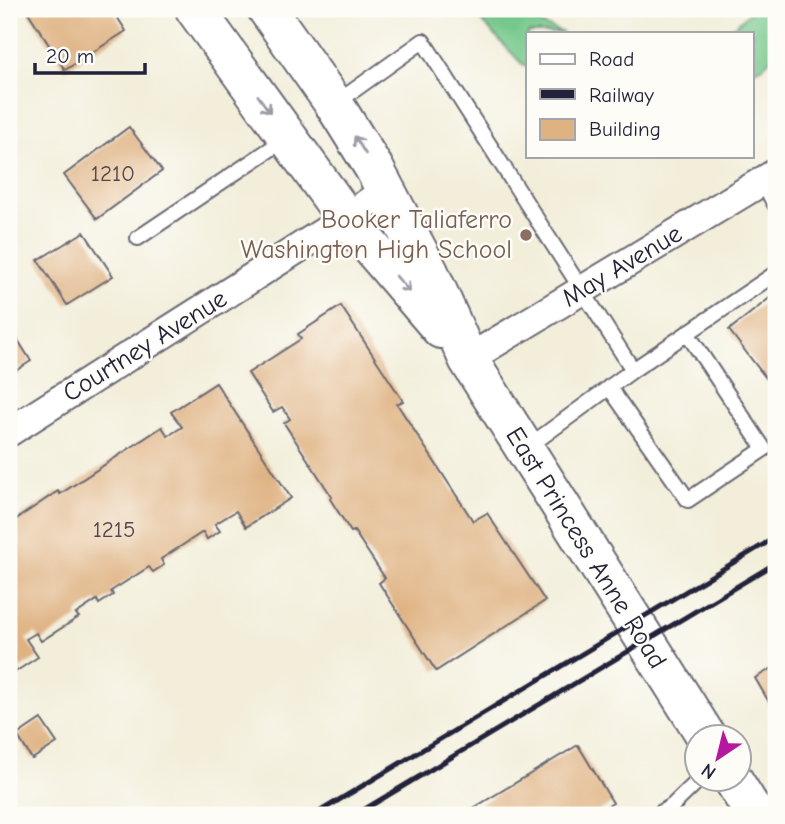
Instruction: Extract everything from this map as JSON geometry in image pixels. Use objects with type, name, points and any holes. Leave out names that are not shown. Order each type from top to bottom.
[{"type":"main road","name":"East Princess Anne Road","points":[[195,9],[346,218],[468,359]]},
{"type":"main road","name":"East Princess Anne Road","points":[[267,9],[334,104],[386,190],[429,272],[468,359],[696,722]]},
{"type":"main road","points":[[740,792],[755,815]]},
{"type":"street","name":"May Avenue","points":[[468,359],[769,178]]},
{"type":"street","name":"Courtney Avenue","points":[[9,432],[386,190]]},
{"type":"lane","points":[[334,104],[423,41],[633,370]]},
{"type":"lane","points":[[138,238],[288,137]]},
{"type":"lane","points":[[769,178],[776,206]]},
{"type":"lane","points":[[524,450],[687,332],[776,273]]},
{"type":"lane","points":[[609,387],[688,500],[764,449],[687,332]]},
{"type":"lane","points":[[657,815],[687,792]]},
{"type":"green space","points":[[470,9],[524,9],[538,23],[560,32],[526,32],[526,65]]},
{"type":"green space","points":[[753,9],[776,9],[776,54],[762,67],[754,70],[754,32],[720,32],[735,26]]},
{"type":"building","points":[[33,9],[112,9],[126,31],[65,70],[28,12]]},
{"type":"building","points":[[129,127],[162,171],[97,219],[64,175]]},
{"type":"building","points":[[84,232],[113,276],[67,305],[38,260]]},
{"type":"building","points":[[776,293],[776,391],[729,330]]},
{"type":"building","points":[[341,306],[403,401],[397,404],[473,521],[487,513],[545,601],[436,671],[379,583],[385,578],[354,531],[351,532],[330,499],[332,497],[284,423],[290,419],[282,407],[273,412],[248,373],[301,339],[298,334]]},
{"type":"building","points":[[9,326],[31,361],[9,375]]},
{"type":"building","points":[[216,383],[291,498],[246,527],[236,511],[215,524],[220,531],[207,539],[203,532],[161,559],[164,565],[153,572],[149,567],[111,591],[113,595],[99,604],[97,600],[76,614],[79,617],[41,641],[36,633],[26,639],[38,657],[9,676],[9,524],[162,427],[168,436],[182,427],[171,412]]},
{"type":"building","points":[[776,666],[776,714],[755,678]]},
{"type":"building","points":[[41,719],[57,743],[32,759],[17,735]]},
{"type":"building","points":[[578,745],[613,803],[592,815],[462,815]]},
{"type":"railway","points":[[314,815],[776,537]]},
{"type":"railway","points":[[355,815],[776,563]]},
{"type":"place","name":"Booker Taliaferro Washington High School","points":[[526,235]]}]
